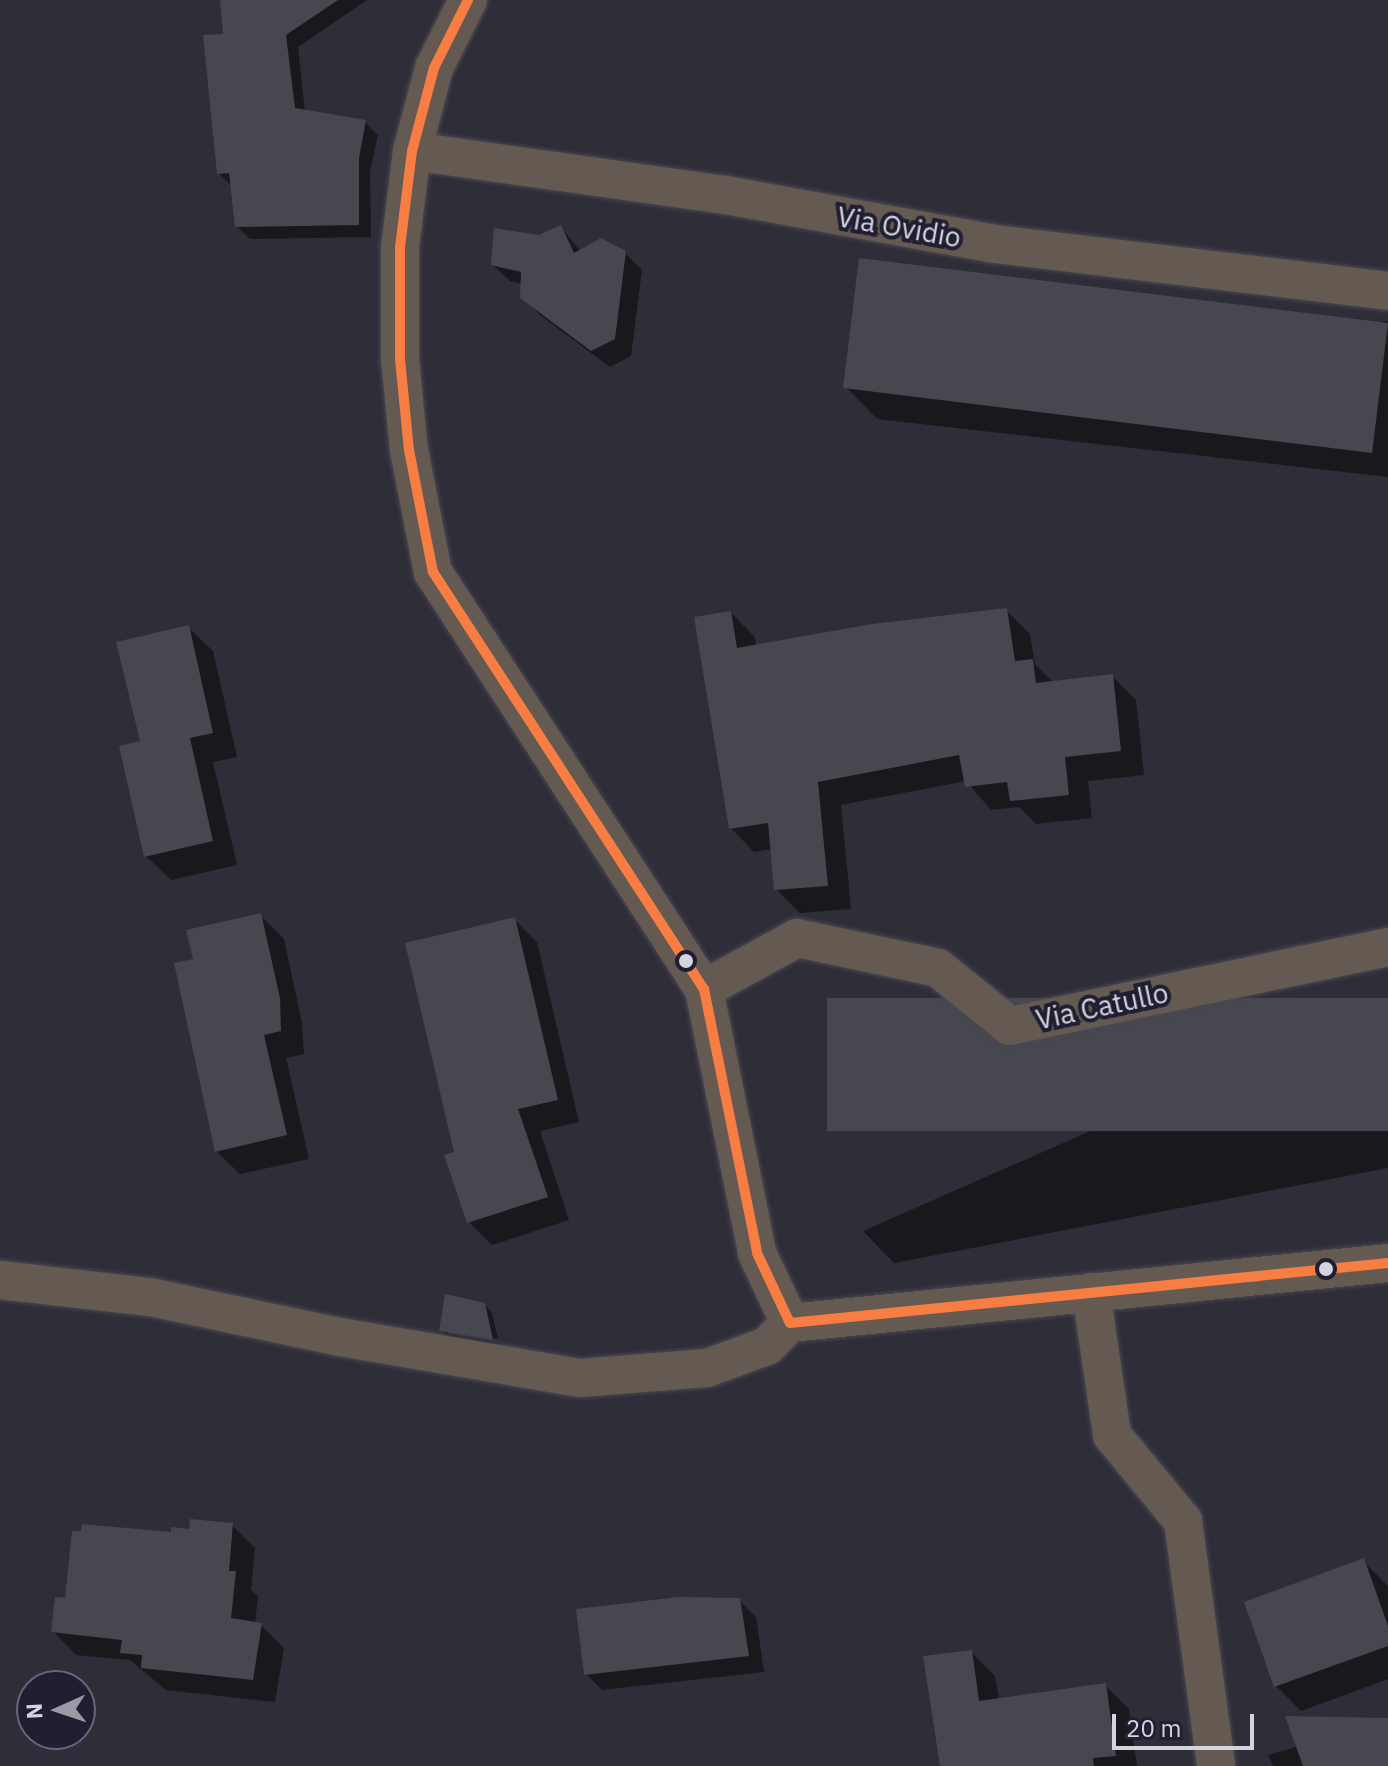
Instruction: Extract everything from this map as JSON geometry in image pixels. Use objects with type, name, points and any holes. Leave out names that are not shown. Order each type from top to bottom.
[{"type":"street","points":[[468,0],[434,68],[412,151],[400,247],[400,359],[409,450],[433,572],[704,989],[757,1253],[790,1323]]},
{"type":"street","name":"Via Ovidio","points":[[412,151],[726,195],[995,244],[1388,291]]},
{"type":"street","name":"Via Catullo","points":[[704,989],[797,938],[938,968],[1010,1026],[1388,947]]},
{"type":"street","points":[[0,1280],[150,1297],[340,1337],[580,1378],[707,1368],[767,1346],[790,1323],[1388,1263]]},
{"type":"street","points":[[1091,1292],[1112,1435],[1183,1521],[1216,1766]]},
{"type":"building","points":[[220,0],[338,0],[286,35],[295,108],[366,120],[359,158],[359,225],[235,227],[229,173],[217,174],[203,35],[223,34]]},
{"type":"building","points":[[561,225],[574,253],[601,238],[626,251],[615,339],[591,351],[520,298],[521,272],[491,265],[494,228],[539,235]]},
{"type":"building","points":[[859,258],[1388,323],[1372,453],[843,388]]},
{"type":"building","points":[[1007,608],[1015,661],[1033,659],[1036,683],[1113,674],[1121,751],[1065,757],[1069,795],[1010,801],[1007,782],[965,787],[959,755],[818,782],[828,886],[774,890],[768,823],[729,829],[694,617],[731,611],[737,648],[872,624]]},
{"type":"building","points":[[189,625],[213,733],[190,738],[213,841],[144,857],[119,746],[140,741],[116,642]]},
{"type":"building","points":[[261,913],[280,998],[281,1031],[264,1035],[287,1135],[215,1152],[174,963],[193,959],[186,930]]},
{"type":"building","points":[[515,917],[558,1100],[518,1109],[548,1197],[467,1223],[444,1155],[454,1152],[405,943]]},
{"type":"building","points":[[827,998],[1388,998],[1388,1131],[827,1131]]},
{"type":"building","points":[[445,1294],[485,1303],[493,1340],[439,1331]]},
{"type":"building","points":[[190,1519],[233,1523],[229,1571],[236,1571],[231,1618],[262,1623],[253,1680],[141,1668],[142,1655],[120,1653],[122,1640],[51,1632],[55,1597],[65,1598],[72,1531],[81,1531],[82,1524],[171,1532],[171,1527],[189,1529]]},
{"type":"building","points":[[1364,1558],[1388,1626],[1388,1646],[1274,1687],[1244,1602]]},
{"type":"building","points":[[678,1597],[740,1598],[749,1656],[584,1675],[576,1609]]},
{"type":"building","points":[[972,1650],[979,1701],[1106,1683],[1116,1756],[1093,1758],[1094,1766],[940,1766],[923,1656]]},
{"type":"building","points":[[1285,1716],[1388,1718],[1388,1766],[1303,1766]]},
{"type":"transit line","points":[[468,0],[434,68],[412,151],[400,247],[400,359],[409,450],[433,572],[704,989],[757,1253],[790,1323]]},
{"type":"transit line","points":[[790,1323],[1388,1263]]}]
